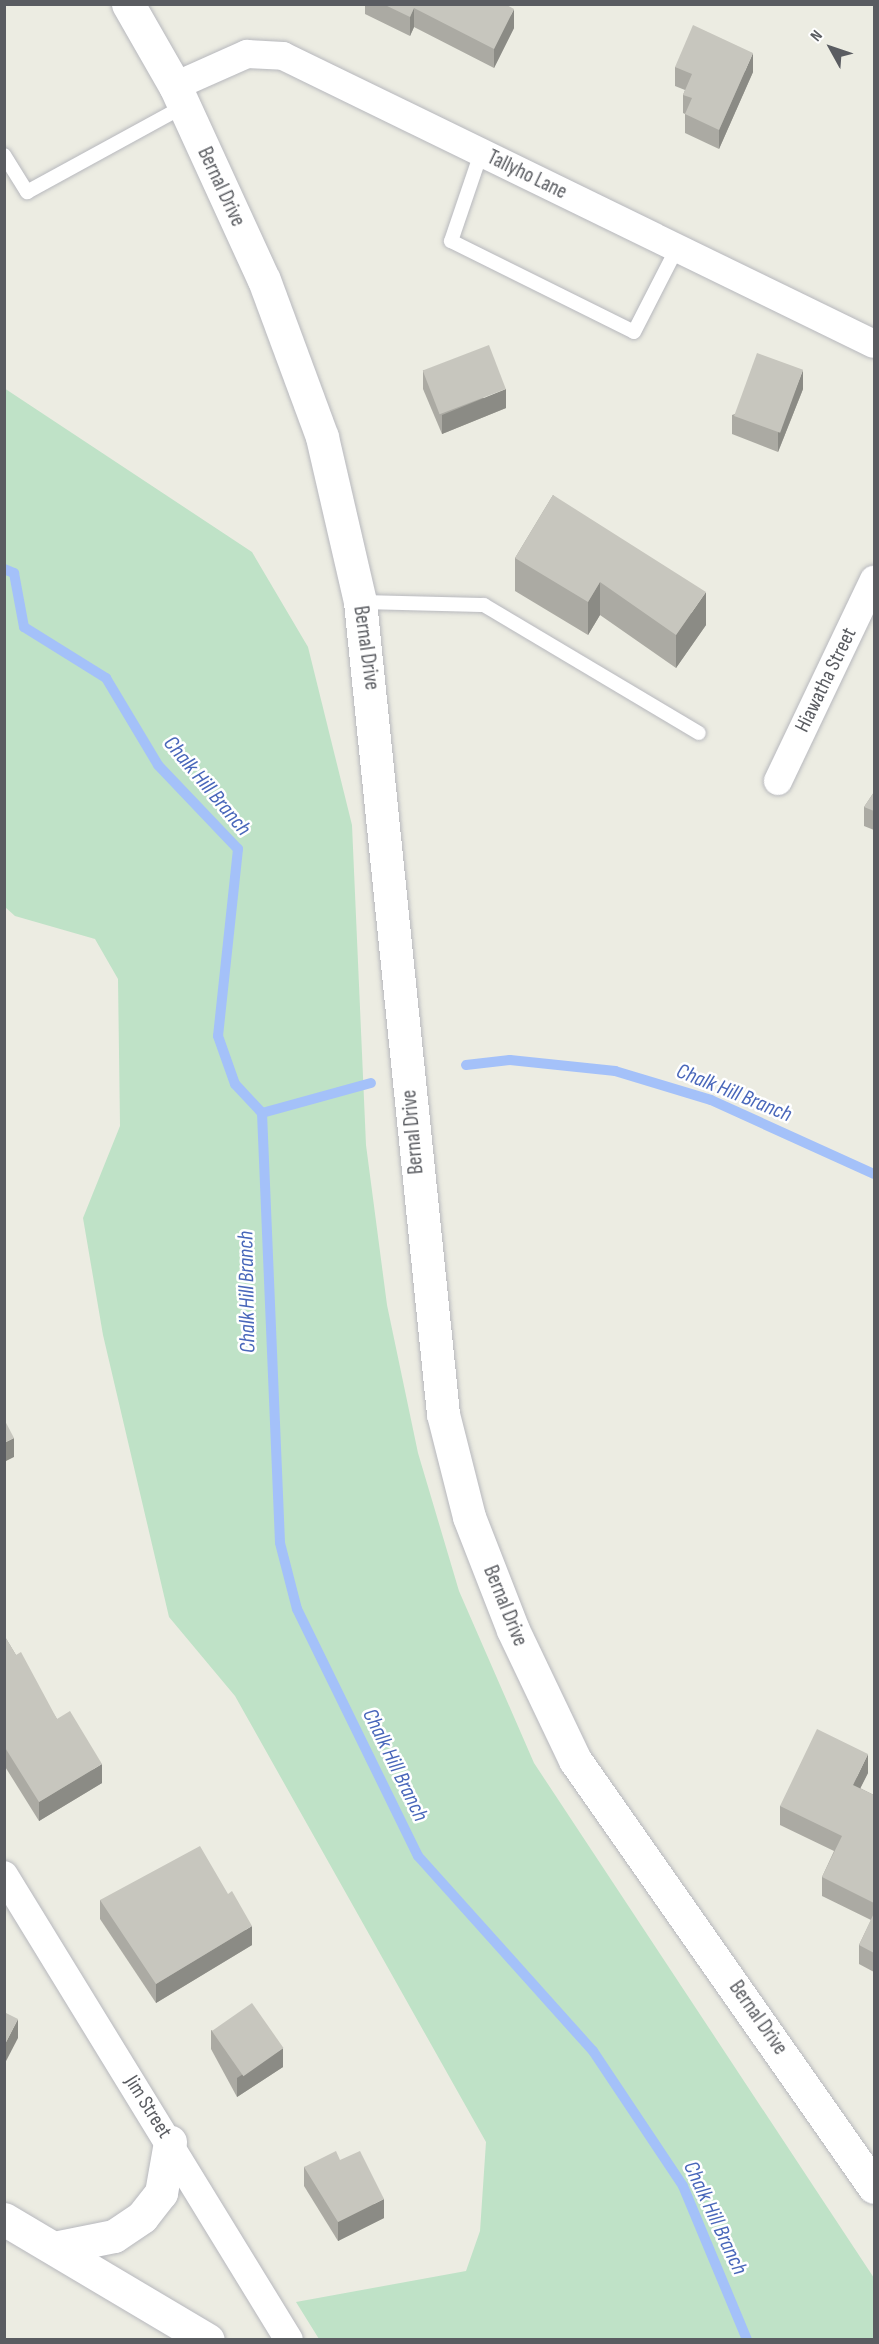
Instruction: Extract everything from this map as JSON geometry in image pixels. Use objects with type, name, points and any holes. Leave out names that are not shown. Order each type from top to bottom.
[{"type":"street","name":"Bernal Drive","points":[[128,4],[179,96],[264,280],[322,437],[360,602],[443,1414],[469,1517],[513,1630],[575,1760],[874,2187]]},
{"type":"street","name":"Tallyho Lane","points":[[179,96],[247,54],[283,56],[874,344]]},
{"type":"street","name":"Hiawatha Street","points":[[778,781],[874,580]]},
{"type":"street","name":"Jim Street","points":[[4,1875],[170,2142],[289,2340]]},
{"type":"street","points":[[54,2248],[114,2236],[142,2217],[161,2193],[170,2142]]},
{"type":"street","points":[[4,2219],[208,2340]]},
{"type":"lane","points":[[4,155],[27,192],[179,96]]},
{"type":"lane","points":[[482,153],[451,241],[634,332],[678,248]]},
{"type":"lane","points":[[360,602],[484,605],[699,733]]},
{"type":"green space","points":[[4,388],[252,552],[308,647],[352,825],[366,1145],[387,1305],[418,1453],[459,1591],[534,1763],[874,2278],[874,2339],[319,2339],[296,2302],[466,2271],[480,2231],[486,2142],[235,1696],[169,1617],[103,1335],[83,1218],[120,1126],[118,979],[95,939],[15,916],[5,907]]},
{"type":"building","points":[[383,4],[505,4],[514,9],[494,49],[414,8],[410,17]]},
{"type":"building","points":[[693,25],[753,53],[719,130],[685,114],[692,98],[683,95],[692,74],[675,67]]},
{"type":"building","points":[[489,345],[506,389],[440,414],[423,370]]},
{"type":"building","points":[[757,353],[803,370],[780,433],[734,416]]},
{"type":"building","points":[[553,495],[706,592],[676,635],[600,582],[588,602],[515,558]]},
{"type":"building","points":[[874,792],[874,811],[864,807]]},
{"type":"building","points":[[4,1419],[14,1438],[4,1443]]},
{"type":"building","points":[[4,1635],[16,1655],[21,1652],[57,1719],[70,1711],[102,1764],[39,1802],[4,1746]]},
{"type":"building","points":[[817,1729],[868,1754],[853,1785],[874,1795],[874,1903],[822,1877],[842,1836],[780,1806]]},
{"type":"building","points":[[200,1846],[228,1894],[232,1891],[252,1926],[156,1984],[100,1900]]},
{"type":"building","points":[[874,1913],[874,1953],[859,1945]]},
{"type":"building","points":[[252,2003],[284,2048],[243,2076],[212,2031]]},
{"type":"building","points":[[4,2012],[18,2019],[4,2046]]},
{"type":"building","points":[[336,2151],[340,2160],[360,2151],[384,2199],[338,2222],[304,2167]]},
{"type":"waterway","name":"Chalk Hill Branch","points":[[4,569],[14,573],[24,627],[106,678],[158,765],[238,849],[218,1036],[235,1084],[262,1113],[371,1083]]},
{"type":"waterway","name":"Chalk Hill Branch","points":[[466,1065],[510,1060],[615,1071],[711,1100],[874,1174]]},
{"type":"waterway","name":"Chalk Hill Branch","points":[[262,1113],[280,1543],[297,1609],[418,1856],[593,2051],[683,2186],[747,2340]]}]
